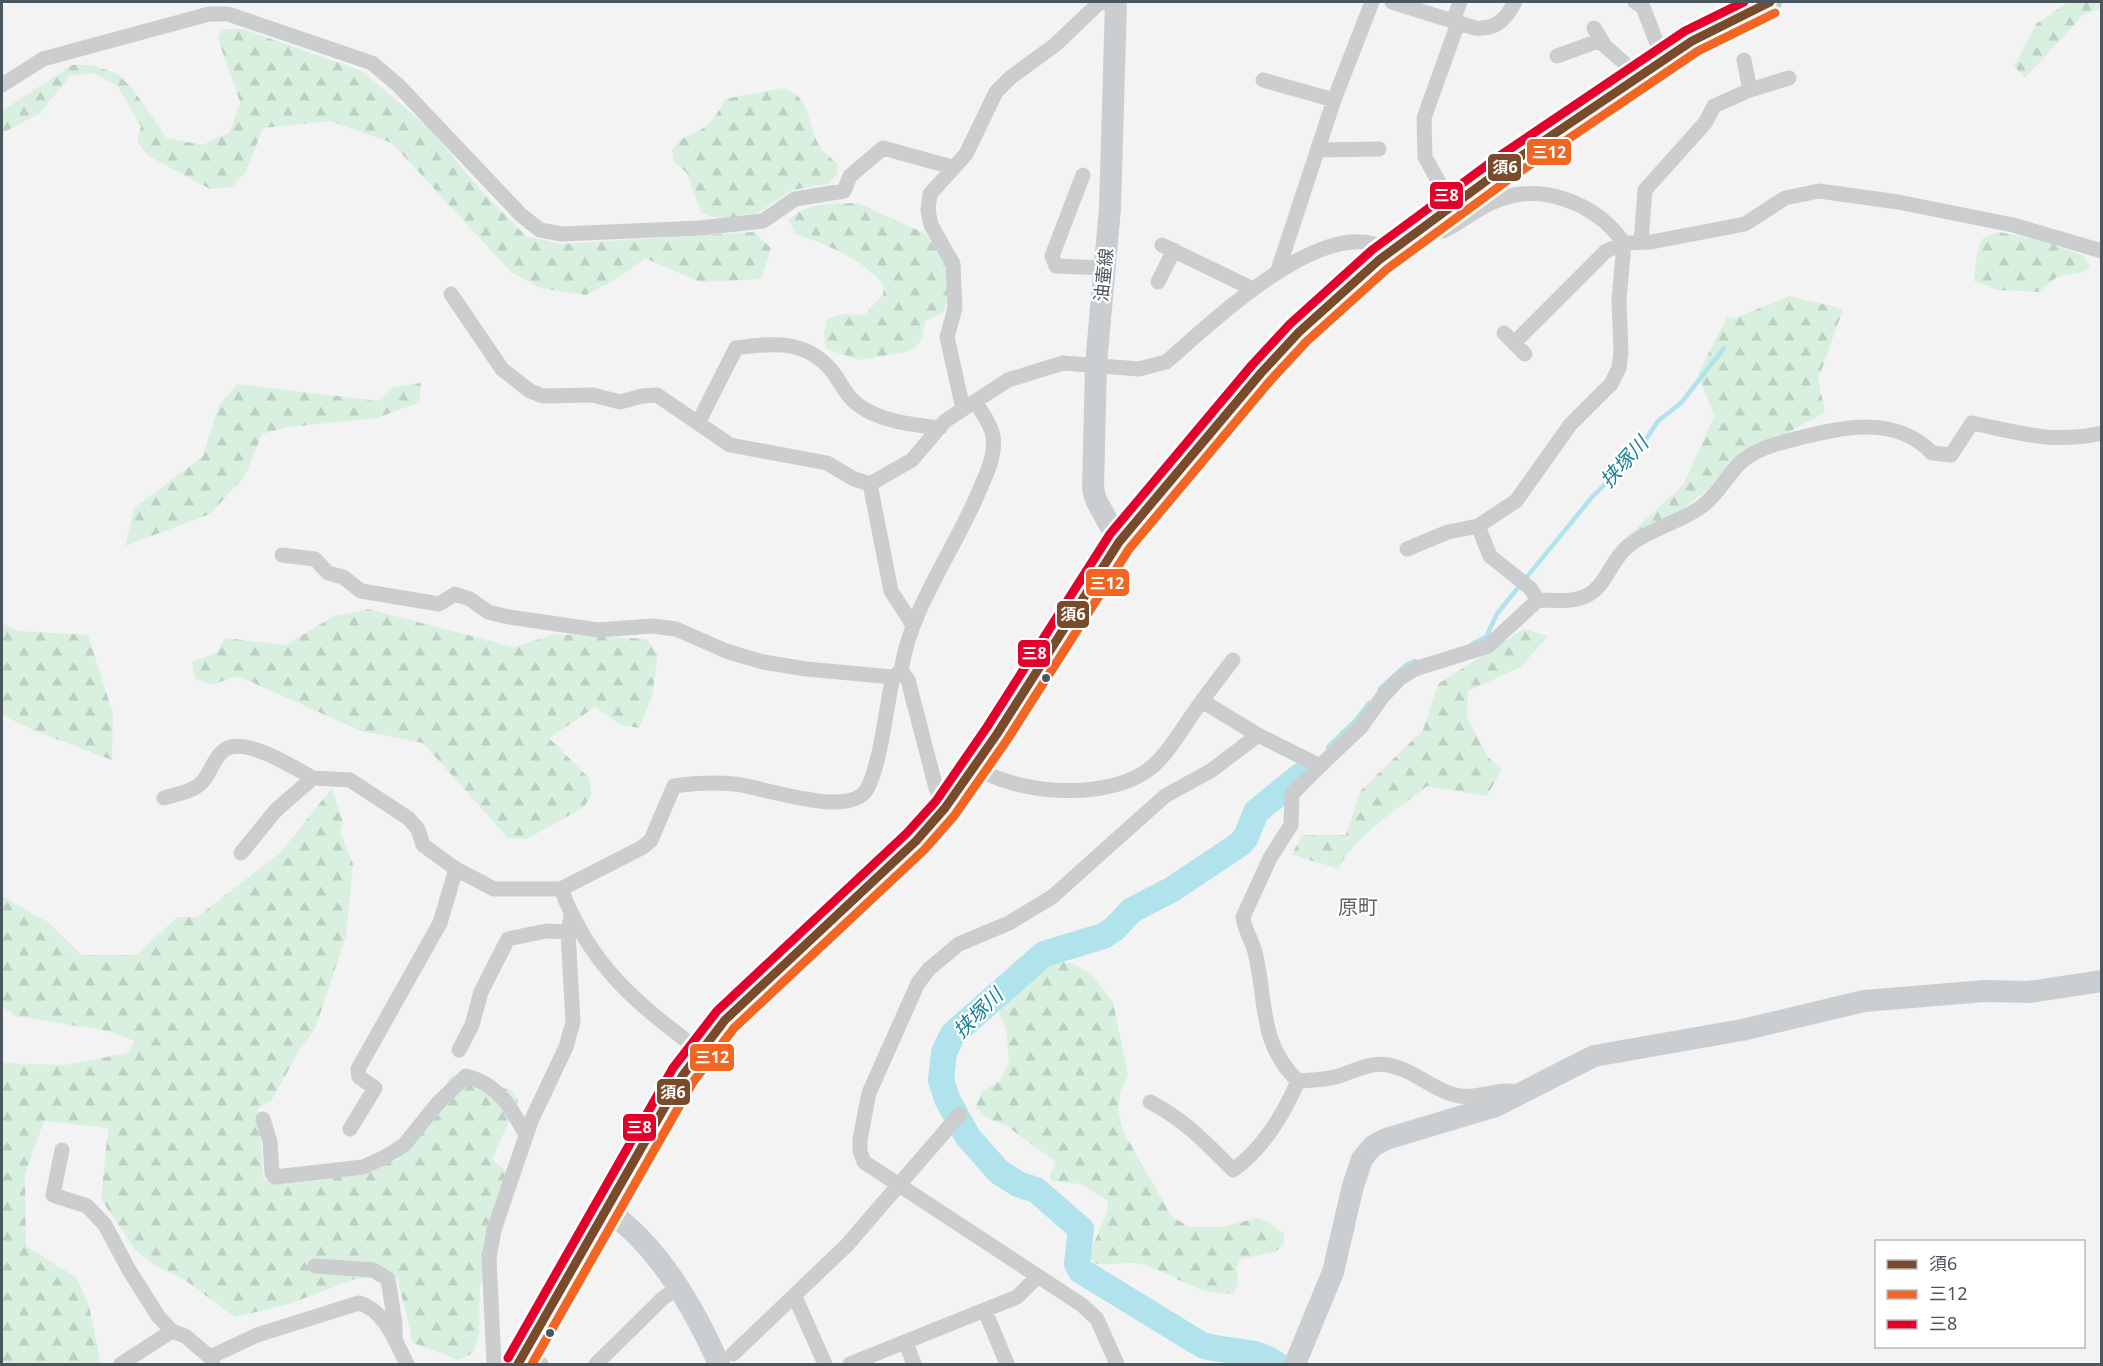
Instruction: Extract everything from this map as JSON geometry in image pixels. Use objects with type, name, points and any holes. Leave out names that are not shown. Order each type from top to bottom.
[{"type":"main road","points":[[528,1361],[648,1136],[700,1051],[725,1020],[916,841],[945,808],[975,767],[1119,542],[1281,351],[1318,314],[1427,223],[1663,59],[1692,41],[1770,2]]},
{"type":"street","points":[[164,798],[186,791],[202,782],[224,750],[234,746],[267,753],[313,778],[350,780],[408,818],[418,829],[423,845],[456,869],[494,889],[527,891],[561,889],[643,847],[651,840],[674,786],[735,784],[816,802],[860,795],[867,788],[897,674],[913,625],[967,521],[990,464],[993,435],[970,406],[947,338],[955,308],[953,264],[931,225],[928,210],[930,194],[966,154],[996,93],[1011,77],[1055,45],[1098,4],[1105,2]]},
{"type":"street","name":"油壷線","points":[[1116,2],[1115,91],[1106,268],[1096,364],[1093,489],[1100,510],[1119,542]]},
{"type":"street","points":[[1278,270],[1334,100],[1371,2]]},
{"type":"street","points":[[1392,2],[1489,30],[1507,17],[1515,2]]},
{"type":"street","points":[[1452,206],[1425,157],[1424,118],[1460,2]]},
{"type":"street","points":[[1635,2],[1643,7],[1663,59]]},
{"type":"street","points":[[2,85],[43,59],[209,14],[228,14],[372,63],[398,85],[521,215],[540,230],[562,234],[700,228],[764,221],[795,199],[844,191],[850,176],[883,148],[952,167]]},
{"type":"street","points":[[1564,38],[1555,60],[1598,34],[1639,76]]},
{"type":"street","points":[[1744,60],[1750,90]]},
{"type":"street","points":[[1641,242],[1645,190],[1705,123],[1714,106],[1750,90],[1789,78]]},
{"type":"street","points":[[1263,80],[1334,100]]},
{"type":"street","points":[[1318,150],[1379,149]]},
{"type":"street","points":[[1083,175],[1052,256],[1056,266],[1106,268]]},
{"type":"street","points":[[1514,343],[1606,251],[1624,243],[1651,242],[1745,224],[1785,198],[1819,191],[1898,202],[2013,225],[2102,251]]},
{"type":"street","points":[[1407,549],[1448,532],[1478,526],[1516,501],[1570,425],[1611,384],[1618,368],[1621,352],[1619,300],[1624,243],[1600,216],[1565,198],[1551,195],[1502,198],[1443,231],[1436,231],[1427,223]]},
{"type":"street","points":[[452,294],[502,369],[530,391],[543,396],[593,395],[620,402],[642,396],[657,395],[730,445],[827,463],[854,479],[870,484],[912,460],[940,428],[1008,380],[1052,364],[1096,364],[1139,369],[1166,362],[1278,270],[1323,248],[1350,243],[1377,242],[1390,252]]},
{"type":"street","points":[[1158,282],[1168,248],[1253,289]]},
{"type":"street","points":[[698,423],[735,348],[775,342],[799,348],[824,361],[845,393],[858,405],[880,415],[916,426],[940,428]]},
{"type":"street","points":[[1298,1081],[1274,1049],[1267,1033],[1254,951],[1243,917],[1270,858],[1291,825],[1292,794],[1361,727],[1383,696],[1400,678],[1415,669],[1488,645],[1538,600],[1576,600],[1590,594],[1603,581],[1623,551],[1643,536],[1699,508],[1713,497],[1740,463],[1774,444],[1846,427],[1882,428],[1903,433],[1921,441],[1932,453],[1951,455],[1972,423],[2046,439],[2072,439],[2102,433]]},
{"type":"street","points":[[870,484],[891,591],[913,625]]},
{"type":"street","points":[[1478,526],[1490,556],[1530,588],[1538,600]]},
{"type":"street","points":[[282,555],[315,559],[328,573],[343,577],[361,591],[379,596],[440,604],[455,594],[470,599],[488,612],[509,617],[598,630],[652,626],[676,629],[726,651],[763,662],[897,674],[909,680],[936,788],[945,808]]},
{"type":"street","points":[[975,767],[1004,780],[1043,790],[1072,792],[1092,790],[1134,777],[1152,767],[1166,753],[1233,660]]},
{"type":"street","points":[[1202,701],[1258,735],[1320,766]]},
{"type":"street","points":[[1117,1365],[1097,1319],[1038,1275],[899,1187],[864,1162],[860,1151],[861,1131],[868,1093],[923,976],[959,944],[1009,924],[1052,897],[1165,796],[1212,770],[1258,735]]},
{"type":"street","points":[[241,853],[276,810],[313,778]]},
{"type":"street","points":[[350,1129],[375,1088],[359,1077],[358,1069],[440,923],[456,869]]},
{"type":"street","points":[[561,889],[571,916],[592,951],[617,982],[659,1020],[700,1051]]},
{"type":"street","points":[[494,1365],[489,1258],[494,1230],[526,1135],[566,1047],[573,1022],[568,932],[571,916]]},
{"type":"street","points":[[459,1050],[472,1025],[481,992],[508,939],[546,931],[568,932]]},
{"type":"street","points":[[1295,1365],[1333,1272],[1362,1158],[1373,1146],[1386,1139],[1496,1106],[1571,1065],[1594,1056],[1742,1030],[1864,1001],[1985,991],[2029,992],[2102,981]]},
{"type":"street","points":[[1298,1081],[1338,1076],[1375,1064],[1406,1070],[1448,1093],[1461,1096],[1476,1096],[1508,1089],[1523,1093]]},
{"type":"street","points":[[263,1119],[270,1142],[272,1173],[275,1177],[363,1167],[385,1157],[404,1145],[438,1103],[466,1076],[484,1081],[505,1100],[526,1135]]},
{"type":"street","points":[[1150,1102],[1174,1114],[1233,1170],[1251,1158],[1261,1145],[1298,1081]]},
{"type":"street","points":[[607,1210],[641,1238],[701,1327],[726,1359],[795,1297],[847,1245],[958,1118]]},
{"type":"street","points":[[62,1150],[53,1195],[87,1206],[105,1225],[158,1317],[172,1331],[186,1336],[212,1361],[257,1335],[359,1303],[370,1306],[395,1337],[407,1365]]},
{"type":"street","points":[[315,1266],[373,1270],[388,1280],[396,1323],[395,1337]]},
{"type":"street","points":[[850,1365],[1017,1297],[1038,1275]]},
{"type":"street","points":[[596,1365],[663,1298],[677,1289]]},
{"type":"street","points":[[795,1297],[825,1365]]},
{"type":"street","points":[[985,1311],[1006,1365]]},
{"type":"street","points":[[121,1365],[172,1331]]},
{"type":"street","points":[[906,1343],[914,1365]]},
{"type":"green space","points":[[2068,2],[2101,2],[2101,8],[2083,15],[2025,78],[2014,66],[2036,24]]},
{"type":"green space","points":[[221,29],[243,29],[362,71],[430,129],[480,189],[526,236],[560,244],[754,232],[771,248],[761,279],[700,282],[645,258],[620,277],[586,295],[540,288],[511,272],[392,143],[330,121],[263,128],[246,172],[232,187],[210,189],[147,155],[137,142],[141,126],[117,86],[93,73],[70,76],[40,113],[2,133],[2,111],[72,65],[92,65],[118,74],[134,91],[167,138],[202,145],[230,132],[240,102],[218,39]]},
{"type":"green space","points":[[783,88],[799,97],[804,104],[820,147],[838,164],[837,175],[828,184],[793,190],[754,215],[720,219],[701,213],[687,173],[674,162],[672,151],[675,146],[681,139],[709,123],[725,99]]},
{"type":"green space","points":[[858,203],[926,234],[946,263],[951,286],[944,312],[925,321],[921,341],[910,351],[860,360],[826,349],[824,333],[827,319],[843,314],[864,315],[883,295],[884,285],[855,260],[795,234],[789,220],[803,210],[812,207]]},
{"type":"green space","points":[[1999,232],[2044,241],[2084,256],[2090,267],[2082,272],[2057,277],[2038,292],[1997,290],[1974,281],[1977,253],[1982,239]]},
{"type":"green space","points":[[1790,296],[1843,309],[1818,380],[1825,412],[1755,451],[1667,522],[1617,546],[1684,484],[1714,416],[1698,374],[1727,317],[1735,318]]},
{"type":"green space","points":[[421,383],[420,402],[377,418],[289,427],[262,434],[245,476],[210,514],[125,546],[134,508],[203,456],[218,407],[237,384],[378,401],[392,387]]},
{"type":"green space","points":[[368,609],[514,647],[556,634],[647,639],[658,654],[652,697],[639,728],[621,725],[595,707],[549,738],[590,779],[591,795],[584,807],[527,839],[508,838],[423,743],[361,731],[238,676],[211,685],[195,679],[192,662],[216,653],[225,638],[286,645],[334,616]]},
{"type":"green space","points":[[2,623],[19,631],[88,635],[113,714],[112,760],[35,731],[2,715]]},
{"type":"green space","points":[[1524,629],[1548,636],[1521,667],[1468,691],[1467,717],[1488,757],[1502,769],[1487,796],[1427,786],[1366,834],[1337,869],[1292,854],[1302,835],[1346,835],[1360,791],[1423,730],[1438,684]]},
{"type":"green space","points":[[332,788],[343,822],[340,831],[353,864],[346,936],[315,1029],[302,1046],[271,1101],[258,1108],[264,1180],[334,1178],[397,1160],[451,1076],[511,1090],[518,1100],[492,1160],[507,1171],[480,1288],[479,1332],[474,1352],[459,1360],[413,1343],[397,1277],[355,1279],[289,1304],[235,1317],[182,1278],[157,1267],[136,1251],[101,1199],[108,1128],[44,1121],[25,1174],[26,1246],[77,1278],[89,1306],[101,1364],[2,1364],[2,1063],[65,1065],[127,1053],[135,1041],[107,1031],[16,1016],[2,1006],[2,896],[48,922],[82,955],[137,955],[177,917],[197,917],[280,853]]},
{"type":"green space","points":[[1048,961],[1072,963],[1091,974],[1113,1002],[1128,1075],[1121,1090],[1118,1110],[1123,1131],[1172,1217],[1190,1227],[1221,1227],[1257,1218],[1268,1222],[1284,1234],[1284,1244],[1275,1252],[1241,1259],[1236,1267],[1239,1284],[1233,1293],[1209,1292],[1140,1264],[1094,1263],[1089,1255],[1108,1210],[1107,1200],[1081,1184],[1051,1181],[1050,1175],[1056,1162],[1008,1127],[987,1118],[976,1107],[981,1092],[1000,1081],[1009,1061],[1006,1028],[999,1014],[1001,1006],[1011,989]]},
{"type":"waterway","name":"挟塚川","points":[[1525,579],[1593,496],[1638,452],[1658,421],[1681,403],[1724,348]]},
{"type":"waterway","name":"挟塚川","points":[[1472,644],[1486,637],[1497,614],[1520,585]]},
{"type":"waterway","name":"挟塚川","points":[[1380,689],[1406,665],[1415,661]]},
{"type":"waterway","name":"挟塚川","points":[[1328,747],[1357,719],[1369,703]]},
{"type":"waterway","name":"挟塚川","points":[[1276,1364],[1259,1355],[1202,1345],[1081,1271],[1077,1264],[1081,1229],[1036,1190],[1018,1184],[999,1172],[968,1137],[947,1099],[941,1080],[944,1052],[953,1034],[1044,954],[1103,936],[1114,929],[1132,910],[1171,890],[1240,844],[1246,837],[1256,812],[1300,776]]},
{"type":"transit line","name":"三8","points":[[508,1358],[673,1068],[717,1011],[907,833],[936,801],[987,727],[1110,534],[1252,365],[1290,324],[1372,250],[1498,157],[1685,31],[1744,2]]},
{"type":"transit line","name":"須6","points":[[518,1364],[683,1075],[725,1020],[916,841],[945,808],[997,734],[1119,542],[1261,373],[1299,332],[1379,260],[1505,167],[1692,41],[1770,2]]},
{"type":"transit line","name":"三12","points":[[532,1364],[693,1082],[734,1028],[924,850],[954,816],[1007,740],[1129,549],[1270,381],[1307,341],[1387,269],[1512,177],[1698,51],[1775,13]]},
{"type":"district","name":"原町","points":[[1358,907]]}]
